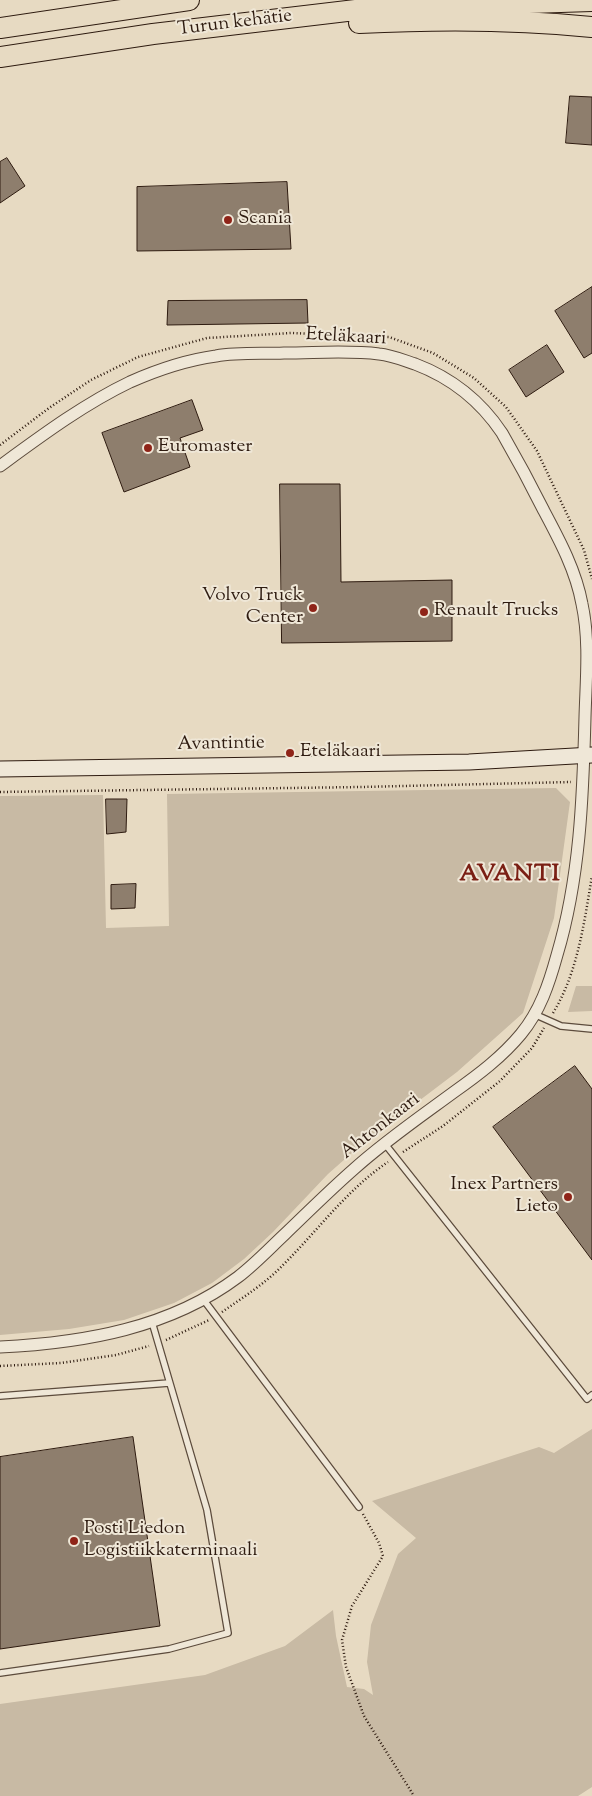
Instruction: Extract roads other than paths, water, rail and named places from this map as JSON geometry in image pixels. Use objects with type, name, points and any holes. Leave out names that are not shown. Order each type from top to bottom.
[{"type":"highway","name":"Turun kehätie","points":[[0,28],[189,0]]},
{"type":"highway","name":"Turun kehätie","points":[[0,56],[153,34],[372,8],[592,1]]},
{"type":"highway","points":[[153,34],[376,22],[434,21],[535,22],[592,27]]},
{"type":"street","name":"Eteläkaari","points":[[0,466],[96,401],[130,382],[192,360],[218,355],[347,352],[380,354],[401,359],[432,371],[461,388],[491,417],[529,481],[562,544],[576,578],[583,605],[586,632],[588,755]]},
{"type":"street","name":"Avantintie","points":[[0,769],[469,762],[588,755]]},
{"type":"street","name":"Ahtonkaari","points":[[0,1347],[89,1338],[152,1322],[187,1308],[203,1299],[240,1275],[358,1165],[490,1065],[521,1034],[545,995],[563,936],[578,850],[588,755]]},
{"type":"lane","points":[[534,1014],[561,1026],[592,1029]]},
{"type":"lane","points":[[384,1144],[587,1400],[592,1395]]},
{"type":"lane","points":[[203,1299],[359,1507]]},
{"type":"lane","points":[[0,1673],[168,1649],[228,1633],[207,1510],[152,1322]]},
{"type":"lane","points":[[0,1396],[170,1383]]},
{"type":"place","name":"Scania","points":[[228,220]]},
{"type":"place","name":"Euromaster","points":[[148,448]]},
{"type":"place","name":"Volvo Truck Center","points":[[313,608]]},
{"type":"place","name":"Renault Trucks","points":[[424,612]]},
{"type":"place","name":"Eteläkaari","points":[[290,753]]},
{"type":"place","name":"Inex Partners Lieto","points":[[568,1197]]},
{"type":"place","name":"Posti Liedon Logistiikkaterminaali","points":[[74,1541]]},
{"type":"district","name":"AVANTI","points":[[510,876]]}]
